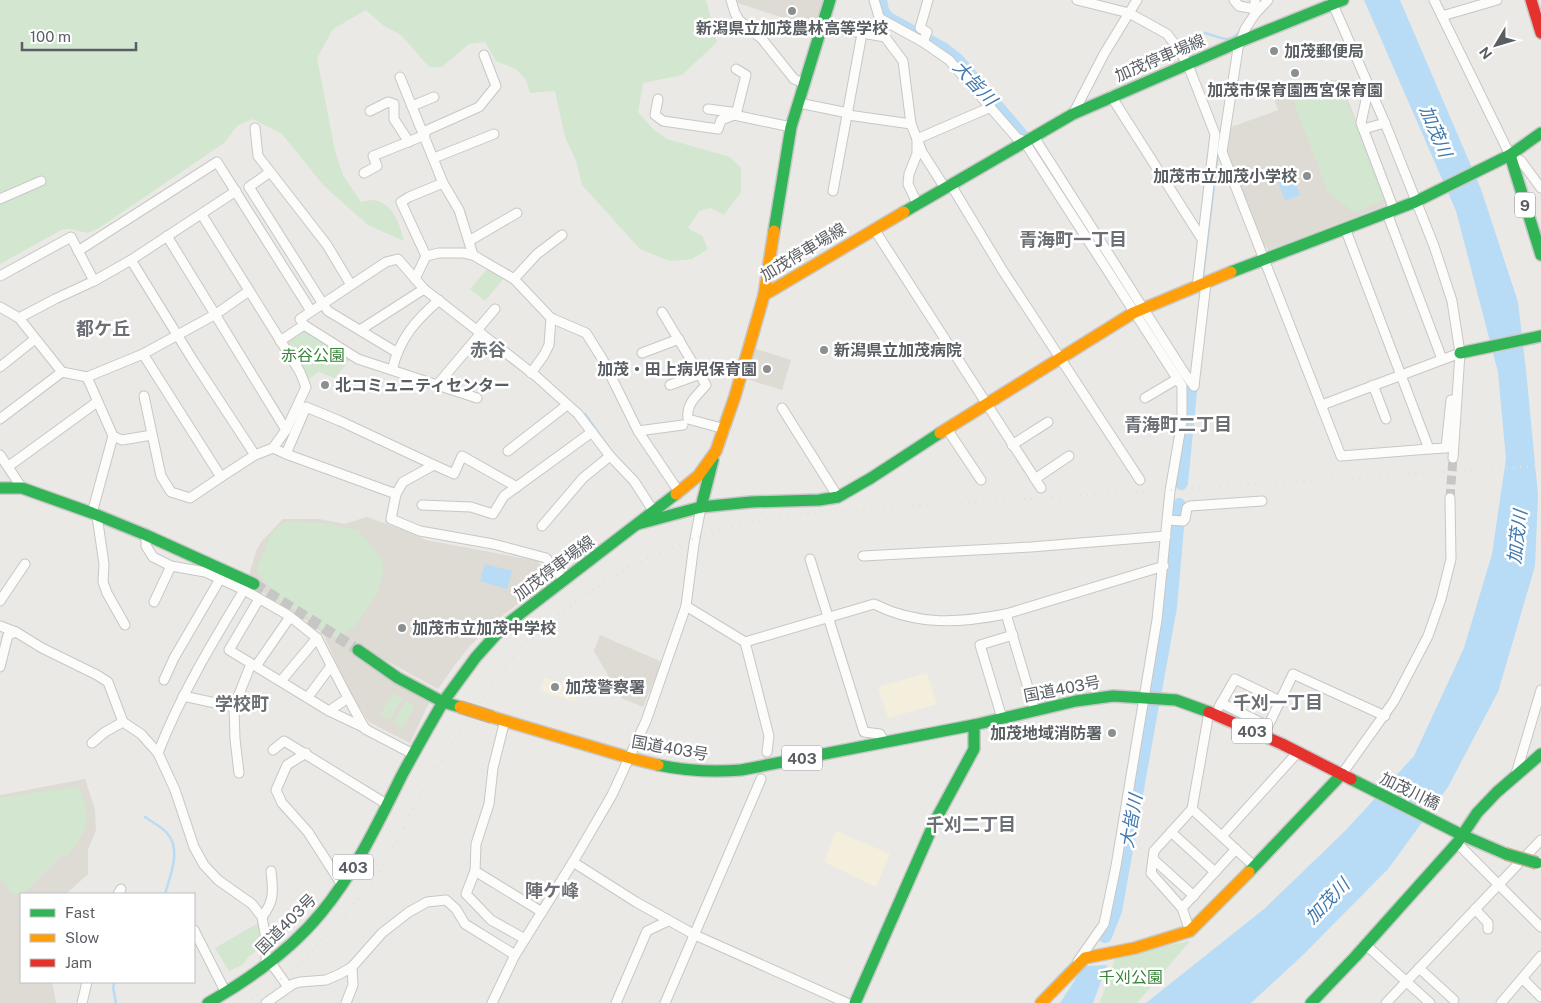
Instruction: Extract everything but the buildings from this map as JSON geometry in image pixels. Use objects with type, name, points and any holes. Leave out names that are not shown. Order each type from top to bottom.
[{"type":"main road","points":[[764,295],[791,127],[830,0]]},
{"type":"main road","points":[[1531,0],[1541,33]]},
{"type":"main road","name":"加茂停車場線","points":[[443,702],[476,656],[497,632],[698,476],[716,451],[764,295],[1073,114],[1111,96],[1337,1]]},
{"type":"main road","points":[[638,524],[701,507],[751,502],[811,501],[838,497],[1138,310],[1264,259],[1418,201],[1510,155],[1541,134]]},
{"type":"main road","name":"9","points":[[1510,155],[1541,255]]},
{"type":"main road","points":[[1460,353],[1541,336]]},
{"type":"main road","points":[[701,507],[716,451]]},
{"type":"main road","points":[[0,488],[22,488],[146,535],[249,587]]},
{"type":"main road","points":[[358,650],[398,678],[443,702]]},
{"type":"main road","name":"国道403号","points":[[208,1003],[268,965],[305,931],[334,898],[369,842],[413,754],[443,702],[630,758],[686,770],[714,772],[741,770],[885,743],[974,725],[1076,701],[1113,696],[1144,697],[1176,700],[1212,713],[1298,752],[1342,774],[1353,782]]},
{"type":"main road","points":[[855,1003],[935,822],[974,749],[974,725]]},
{"type":"main road","points":[[1311,1003],[1366,945],[1477,813],[1516,774],[1541,754]]},
{"type":"main road","points":[[1041,1003],[1074,967],[1085,958],[1135,948],[1190,931],[1342,774]]},
{"type":"main road","name":"加茂川橋","points":[[1353,782],[1457,836]]},
{"type":"main road","name":"403","points":[[1457,836],[1506,854],[1539,863]]},
{"type":"street","points":[[731,0],[739,20],[762,39],[794,79],[803,83]]},
{"type":"street","points":[[874,0],[885,37],[902,61],[911,124],[922,152],[948,187],[1140,480]]},
{"type":"street","points":[[922,42],[927,32],[920,28],[928,0]]},
{"type":"street","points":[[1077,0],[1107,4],[1129,13],[1167,34],[1180,51],[1188,65],[1341,456],[1446,448],[1451,399],[1457,394]]},
{"type":"street","points":[[1073,114],[1104,54],[1137,0]]},
{"type":"street","points":[[1234,0],[1240,6],[1255,8]]},
{"type":"street","points":[[1222,152],[1240,41],[1255,8],[1268,0]]},
{"type":"street","points":[[1434,0],[1510,155],[1521,161],[1541,188]]},
{"type":"street","points":[[1442,16],[1496,0]]},
{"type":"street","points":[[1337,1],[1369,86],[1418,201],[1452,300],[1460,353],[1453,458]]},
{"type":"street","points":[[881,19],[949,60],[1017,138],[1029,139],[1138,310],[1182,386],[1182,421],[1170,490],[1174,520],[1166,536],[1157,620],[1116,866],[1104,924],[1074,967]]},
{"type":"street","points":[[822,26],[885,37]]},
{"type":"street","points":[[833,192],[860,39]]},
{"type":"street","points":[[364,172],[377,166],[373,156],[409,142],[479,107],[496,86],[484,55]]},
{"type":"street","points":[[735,115],[746,75],[736,69]]},
{"type":"street","points":[[400,77],[443,183],[459,210],[473,255]]},
{"type":"street","points":[[1369,86],[1360,123],[1442,360]]},
{"type":"street","points":[[1111,96],[1202,239]]},
{"type":"street","points":[[412,106],[434,97]]},
{"type":"street","points":[[658,98],[655,115],[664,121],[718,129],[721,120],[735,115]]},
{"type":"street","points":[[370,111],[388,102],[394,104],[394,120],[409,142]]},
{"type":"street","points":[[799,103],[848,114],[911,124]]},
{"type":"street","points":[[917,139],[991,107]]},
{"type":"street","points":[[708,109],[731,112],[735,115],[791,127]]},
{"type":"street","points":[[1363,129],[1385,123]]},
{"type":"street","points":[[255,128],[258,156],[327,245],[351,286]]},
{"type":"street","points":[[434,158],[494,134]]},
{"type":"street","points":[[1138,310],[1194,386],[1201,285],[1202,239],[1216,136]]},
{"type":"street","points":[[917,139],[917,154],[909,174],[908,184],[918,204]]},
{"type":"street","points":[[78,251],[217,162],[311,311]]},
{"type":"street","points":[[270,172],[249,187],[323,304],[328,311],[396,352]]},
{"type":"street","points":[[0,199],[42,181]]},
{"type":"street","points":[[426,256],[401,202],[443,183]]},
{"type":"street","points":[[19,318],[62,295],[94,281],[131,260],[236,191]]},
{"type":"street","points":[[469,241],[517,213]]},
{"type":"street","points":[[144,396],[161,476],[171,492],[190,498],[255,455],[273,448],[286,430],[306,387],[300,372],[202,215]]},
{"type":"street","points":[[1530,221],[1541,232]]},
{"type":"street","points":[[1345,228],[1430,449]]},
{"type":"street","points":[[874,229],[1041,488]]},
{"type":"street","points":[[514,279],[537,254],[562,235]]},
{"type":"street","points":[[167,236],[286,430]]},
{"type":"street","points":[[0,276],[71,237],[94,281]]},
{"type":"street","points":[[426,256],[439,253],[463,252],[473,255],[514,279],[551,318],[580,329],[586,334],[603,360],[638,431],[678,492]]},
{"type":"street","points":[[415,279],[426,256]]},
{"type":"street","points":[[477,398],[358,359],[304,325],[300,319],[386,262],[398,259],[424,290],[531,373],[578,414],[610,456],[634,481],[654,512]]},
{"type":"street","points":[[131,260],[255,455]]},
{"type":"street","points":[[360,330],[424,290]]},
{"type":"street","points":[[2,311],[19,318],[62,372],[87,377],[143,354],[178,336],[216,314],[249,291]]},
{"type":"street","points":[[392,370],[396,352],[416,320],[439,300]]},
{"type":"street","points":[[437,385],[495,309]]},
{"type":"street","points":[[662,312],[706,385],[694,396],[688,419],[724,429]]},
{"type":"street","points":[[531,373],[548,346],[551,318]]},
{"type":"street","points":[[280,341],[304,325]]},
{"type":"street","points":[[0,367],[35,339]]},
{"type":"street","points":[[642,353],[679,339]]},
{"type":"street","points":[[1322,405],[1460,353]]},
{"type":"street","points":[[143,354],[221,477]]},
{"type":"street","points":[[0,419],[62,372]]},
{"type":"street","points":[[670,385],[700,374]]},
{"type":"street","points":[[87,377],[113,436],[95,515],[104,564],[103,582],[125,625]]},
{"type":"street","points":[[1145,398],[1177,379]]},
{"type":"street","points":[[1373,385],[1386,420]]},
{"type":"street","points":[[8,466],[97,402]]},
{"type":"street","points":[[508,451],[567,404]]},
{"type":"street","points":[[286,454],[306,408],[340,421],[454,474],[462,456],[517,487]]},
{"type":"street","points":[[782,408],[838,497]]},
{"type":"street","points":[[1012,444],[1048,422]]},
{"type":"street","points":[[638,431],[683,425]]},
{"type":"street","points":[[947,429],[981,480]]},
{"type":"street","points":[[422,505],[471,508],[492,514],[504,496],[592,432]]},
{"type":"street","points":[[113,436],[122,440],[152,435]]},
{"type":"street","points":[[273,448],[396,494]]},
{"type":"street","points":[[0,454],[22,488]]},
{"type":"street","points":[[542,526],[583,478],[610,456]]},
{"type":"street","points":[[1035,479],[1069,456]]},
{"type":"street","points":[[434,465],[403,482],[396,494],[391,519],[420,531],[493,544],[546,558],[564,580]]},
{"type":"street","points":[[1342,774],[1394,701],[1428,636],[1441,599],[1450,559],[1450,498]]},
{"type":"street","points":[[1174,520],[1183,521],[1187,508],[1190,506],[1262,501]]},
{"type":"street","points":[[492,1003],[515,955],[612,795],[646,721],[686,606],[701,507]]},
{"type":"street","points":[[146,535],[146,546],[153,556],[171,566],[205,572],[220,580],[249,587],[259,599],[290,617],[317,638],[365,729]]},
{"type":"street","points":[[863,556],[1031,547],[1166,536]]},
{"type":"street","points":[[810,559],[864,732],[880,734],[885,743]]},
{"type":"street","points":[[0,601],[25,564]]},
{"type":"street","points":[[154,602],[171,566]]},
{"type":"street","points":[[745,642],[874,604],[891,612],[917,619],[944,621],[980,619],[1006,614],[1164,566]]},
{"type":"street","points":[[164,680],[174,658],[220,580]]},
{"type":"street","points":[[158,753],[183,696],[213,642],[249,587]]},
{"type":"street","points":[[259,599],[229,650],[329,711],[413,754]]},
{"type":"street","points":[[686,606],[745,642],[769,736],[767,752]]},
{"type":"street","points":[[1006,614],[1035,711]]},
{"type":"street","points":[[239,773],[234,706],[253,665],[290,617]]},
{"type":"street","points":[[0,626],[16,632],[42,648],[97,674],[108,682],[124,722],[141,734],[158,753],[175,790],[194,847],[204,865],[218,880],[252,904],[262,917],[268,965],[288,988]]},
{"type":"street","points":[[0,667],[8,635],[16,632]]},
{"type":"street","points":[[1002,718],[980,645],[1013,635]]},
{"type":"street","points":[[281,681],[317,638]]},
{"type":"street","points":[[308,697],[332,666]]},
{"type":"street","points":[[1222,703],[1268,726],[1293,674],[1384,716]]},
{"type":"street","points":[[1190,931],[1182,908],[1151,873],[1154,851],[1192,808],[1212,713],[1222,703],[1235,679],[1280,701]]},
{"type":"street","points":[[1516,774],[1541,690]]},
{"type":"street","points":[[183,696],[234,706]]},
{"type":"street","points":[[329,711],[348,698]]},
{"type":"street","points":[[505,720],[493,768],[489,804],[476,844],[475,871],[466,894],[491,920],[525,939]]},
{"type":"street","points":[[92,743],[105,732],[124,722]]},
{"type":"street","points":[[273,750],[284,741],[388,805]]},
{"type":"street","points":[[1222,836],[1298,752]]},
{"type":"street","points":[[306,753],[287,765],[276,790],[282,803],[308,832],[342,885]]},
{"type":"street","points":[[665,1003],[761,779]]},
{"type":"street","points":[[1192,808],[1254,866]]},
{"type":"street","points":[[1171,832],[1215,872]]},
{"type":"street","points":[[1457,836],[1498,885],[1541,927]]},
{"type":"street","points":[[1386,1003],[1541,840]]},
{"type":"street","points":[[1182,908],[1236,849]]},
{"type":"street","points":[[1153,859],[1194,896]]},
{"type":"street","points":[[573,862],[695,936],[847,1003]]},
{"type":"street","points":[[262,917],[273,898],[271,871]]},
{"type":"street","points":[[475,871],[542,912]]},
{"type":"street","points":[[266,1003],[300,982],[326,980],[352,967],[371,945],[408,912],[427,902],[437,900],[446,900],[456,909],[465,924],[515,955]]},
{"type":"street","points":[[1476,909],[1488,923],[1488,929]]},
{"type":"street","points":[[616,1003],[648,931],[668,921]]},
{"type":"street","points":[[195,932],[226,993]]},
{"type":"street","points":[[1366,945],[1430,1003]]},
{"type":"street","points":[[1501,1003],[1541,956]]},
{"type":"street","points":[[346,1003],[353,985],[352,967]]},
{"type":"street","points":[[1420,968],[1454,1000]]},
{"type":"street","points":[[1523,978],[1541,996]]},
{"type":"street","points":[[82,1003],[87,983]]},
{"type":"shaded area","name":"新潟県立加茂農林高等学校","points":[[736,0],[825,0],[815,31],[738,3]]},
{"type":"shaded area","name":"加茂市立加茂小学校","points":[[1340,80],[1389,204],[1269,250],[1263,244],[1225,149],[1229,129],[1235,125],[1278,110],[1274,98],[1316,82]]},
{"type":"shaded area","name":"加茂・田上病児保育園","points":[[753,348],[791,360],[782,390],[743,378]]},
{"type":"shaded area","name":"加茂市立加茂中学校","points":[[367,517],[426,540],[538,561],[547,574],[543,585],[494,622],[470,646],[438,689],[356,644],[349,650],[386,678],[429,703],[410,743],[369,722],[351,694],[323,634],[304,619],[257,589],[259,581],[249,576],[256,551],[261,542],[283,519],[319,519],[344,524]]},
{"type":"shaded area","points":[[600,635],[662,662],[643,707],[621,698],[594,651]]},
{"type":"shaded area","points":[[927,673],[937,704],[888,718],[878,687]]},
{"type":"shaded area","points":[[544,678],[579,688],[575,702],[540,691]]},
{"type":"shaded area","points":[[85,779],[95,810],[96,830],[88,850],[88,874],[67,893],[20,893],[20,983],[52,983],[56,1003],[0,1003],[0,795]]},
{"type":"shaded area","points":[[836,831],[890,854],[876,887],[824,862]]},
{"type":"green space","points":[[0,0],[705,0],[717,42],[682,75],[643,83],[638,112],[653,129],[667,139],[730,157],[741,168],[741,192],[724,215],[711,208],[699,211],[688,228],[702,236],[708,249],[692,259],[670,261],[640,249],[582,185],[576,161],[565,137],[555,91],[530,93],[526,80],[516,69],[496,61],[485,42],[469,44],[442,67],[429,67],[401,35],[384,26],[366,10],[333,29],[317,58],[335,151],[343,175],[361,202],[374,200],[381,202],[391,210],[398,222],[404,241],[368,225],[324,186],[282,134],[253,119],[238,125],[224,143],[99,228],[88,233],[63,229],[0,264]]},
{"type":"green space","points":[[1339,83],[1385,199],[1354,213],[1328,192],[1293,101]]},
{"type":"green space","points":[[488,268],[505,277],[485,301],[470,289]]},
{"type":"green space","name":"赤谷公園","points":[[304,328],[350,359],[335,378],[318,372],[308,380],[283,342]]},
{"type":"green space","points":[[284,522],[326,523],[359,531],[380,556],[384,570],[378,592],[356,625],[338,638],[325,631],[305,615],[282,602],[256,571],[272,532]]},
{"type":"green space","points":[[393,693],[402,698],[390,720],[380,715]]},
{"type":"green space","points":[[406,701],[415,706],[402,728],[393,723]]},
{"type":"green space","points":[[78,786],[86,807],[86,823],[80,839],[67,857],[63,854],[24,893],[11,893],[0,878],[0,798]]},
{"type":"green space","points":[[260,922],[262,947],[249,956],[243,965],[229,971],[215,948]]},
{"type":"green space","name":"千刈公園","points":[[1190,941],[1137,1003],[1100,1003],[1116,956]]},
{"type":"water","name":"加茂川","points":[[1364,0],[1400,0],[1481,189],[1518,302],[1538,495],[1535,566],[1498,692],[1448,787],[1388,869],[1304,954],[1251,1003],[1146,1003],[1264,909],[1345,831],[1414,756],[1464,648],[1492,554],[1506,459],[1498,372],[1456,211]]},
{"type":"water","points":[[1290,168],[1300,195],[1285,201],[1275,174]]},
{"type":"water","points":[[485,564],[512,571],[507,589],[480,581]]},
{"type":"water","points":[[1107,965],[1093,1003],[1060,1003],[1084,966]]},
{"type":"waterway","name":"大皆川","points":[[880,0],[882,11],[887,18],[943,49],[958,61],[1022,136]]},
{"type":"waterway","points":[[1205,33],[1229,39],[1233,38],[1240,31]]},
{"type":"waterway","name":"大皆川","points":[[1033,145],[1064,195]]},
{"type":"waterway","points":[[1203,276],[1218,152]]},
{"type":"waterway","name":"大皆川","points":[[1162,348],[1177,370]]},
{"type":"waterway","name":"大皆川","points":[[1181,483],[1190,391],[1186,383]]},
{"type":"waterway","points":[[585,414],[609,448]]},
{"type":"waterway","name":"大皆川","points":[[1155,690],[1170,607],[1179,505]]},
{"type":"waterway","name":"大皆川","points":[[1105,936],[1115,911],[1152,705]]},
{"type":"waterway","points":[[145,817],[165,831],[174,847],[174,863],[165,893]]},
{"type":"waterway","points":[[115,983],[113,987],[116,1003]]},
{"type":"tunnel","points":[[1450,498],[1453,458]]},
{"type":"tunnel","points":[[254,584],[358,650]]},
{"type":"railway","points":[[246,1003],[300,964],[377,877],[425,787],[476,707],[512,659],[542,628],[586,594],[628,567],[695,538],[718,530],[781,516],[838,511],[1541,466]]},
{"type":"traffic: fast","points":[[774,231],[791,127],[830,0]]},
{"type":"traffic: fast","points":[[904,212],[1073,114],[1241,41],[1343,0]]},
{"type":"traffic: fast","points":[[1541,133],[1510,155],[1541,255]]},
{"type":"traffic: fast","points":[[1231,272],[1415,202],[1510,155]]},
{"type":"traffic: fast","points":[[1460,353],[1541,336]]},
{"type":"traffic: fast","points":[[638,524],[701,507],[751,502],[819,500],[838,497],[940,433]]},
{"type":"traffic: fast","points":[[701,507],[713,460]]},
{"type":"traffic: fast","points":[[0,488],[22,488],[92,513],[146,535],[254,584]]},
{"type":"traffic: fast","points":[[358,650],[398,678],[443,702],[476,657],[503,627],[676,494]]},
{"type":"traffic: fast","points":[[658,765],[679,769],[741,770],[974,725],[1076,701],[1113,696],[1176,700],[1209,712]]},
{"type":"traffic: fast","points":[[208,1003],[239,984],[283,952],[321,913],[355,864],[443,702],[460,707]]},
{"type":"traffic: fast","points":[[855,1003],[935,821],[974,749],[974,725]]},
{"type":"traffic: fast","points":[[1311,1003],[1457,843],[1477,813],[1497,792],[1541,754]]},
{"type":"traffic: fast","points":[[1249,872],[1342,774]]},
{"type":"traffic: fast","points":[[1351,779],[1462,835],[1506,854]]},
{"type":"traffic: fast","points":[[1506,854],[1537,863]]},
{"type":"traffic: slow","points":[[764,295],[904,212]]},
{"type":"traffic: slow","points":[[676,494],[698,476],[716,451],[735,396],[764,295],[774,231]]},
{"type":"traffic: slow","points":[[940,433],[1133,313],[1231,272]]},
{"type":"traffic: slow","points":[[460,707],[492,717]]},
{"type":"traffic: slow","points":[[492,717],[658,765]]},
{"type":"traffic: slow","points":[[1041,1003],[1085,958],[1135,948],[1190,931],[1249,872]]},
{"type":"traffic: jam","points":[[1531,0],[1541,33]]},
{"type":"traffic: jam","points":[[1209,712],[1282,744],[1351,779]]},
{"type":"place","name":"新潟県立加茂農林高等学校","points":[[792,11]]},
{"type":"place","name":"加茂郵便局","points":[[1274,51]]},
{"type":"place","name":"加茂市保育園西宮保育園","points":[[1295,73]]},
{"type":"place","name":"加茂市立加茂小学校","points":[[1307,176]]},
{"type":"place","name":"新潟県立加茂病院","points":[[824,350]]},
{"type":"place","name":"加茂・田上病児保育園","points":[[767,369]]},
{"type":"place","name":"北コミュニティセンター","points":[[325,385]]},
{"type":"place","name":"加茂市立加茂中学校","points":[[402,628]]},
{"type":"place","name":"加茂警察署","points":[[555,687]]},
{"type":"place","name":"加茂地域消防署","points":[[1112,733]]},
{"type":"district","name":"青海町一丁目","points":[[1073,239]]},
{"type":"district","name":"都ケ丘","points":[[103,328]]},
{"type":"district","name":"赤谷","points":[[488,349]]},
{"type":"district","name":"青海町二丁目","points":[[1178,424]]},
{"type":"district","name":"千刈一丁目","points":[[1278,702]]},
{"type":"district","name":"学校町","points":[[242,703]]},
{"type":"district","name":"千刈二丁目","points":[[971,824]]},
{"type":"district","name":"陣ケ峰","points":[[552,890]]}]
